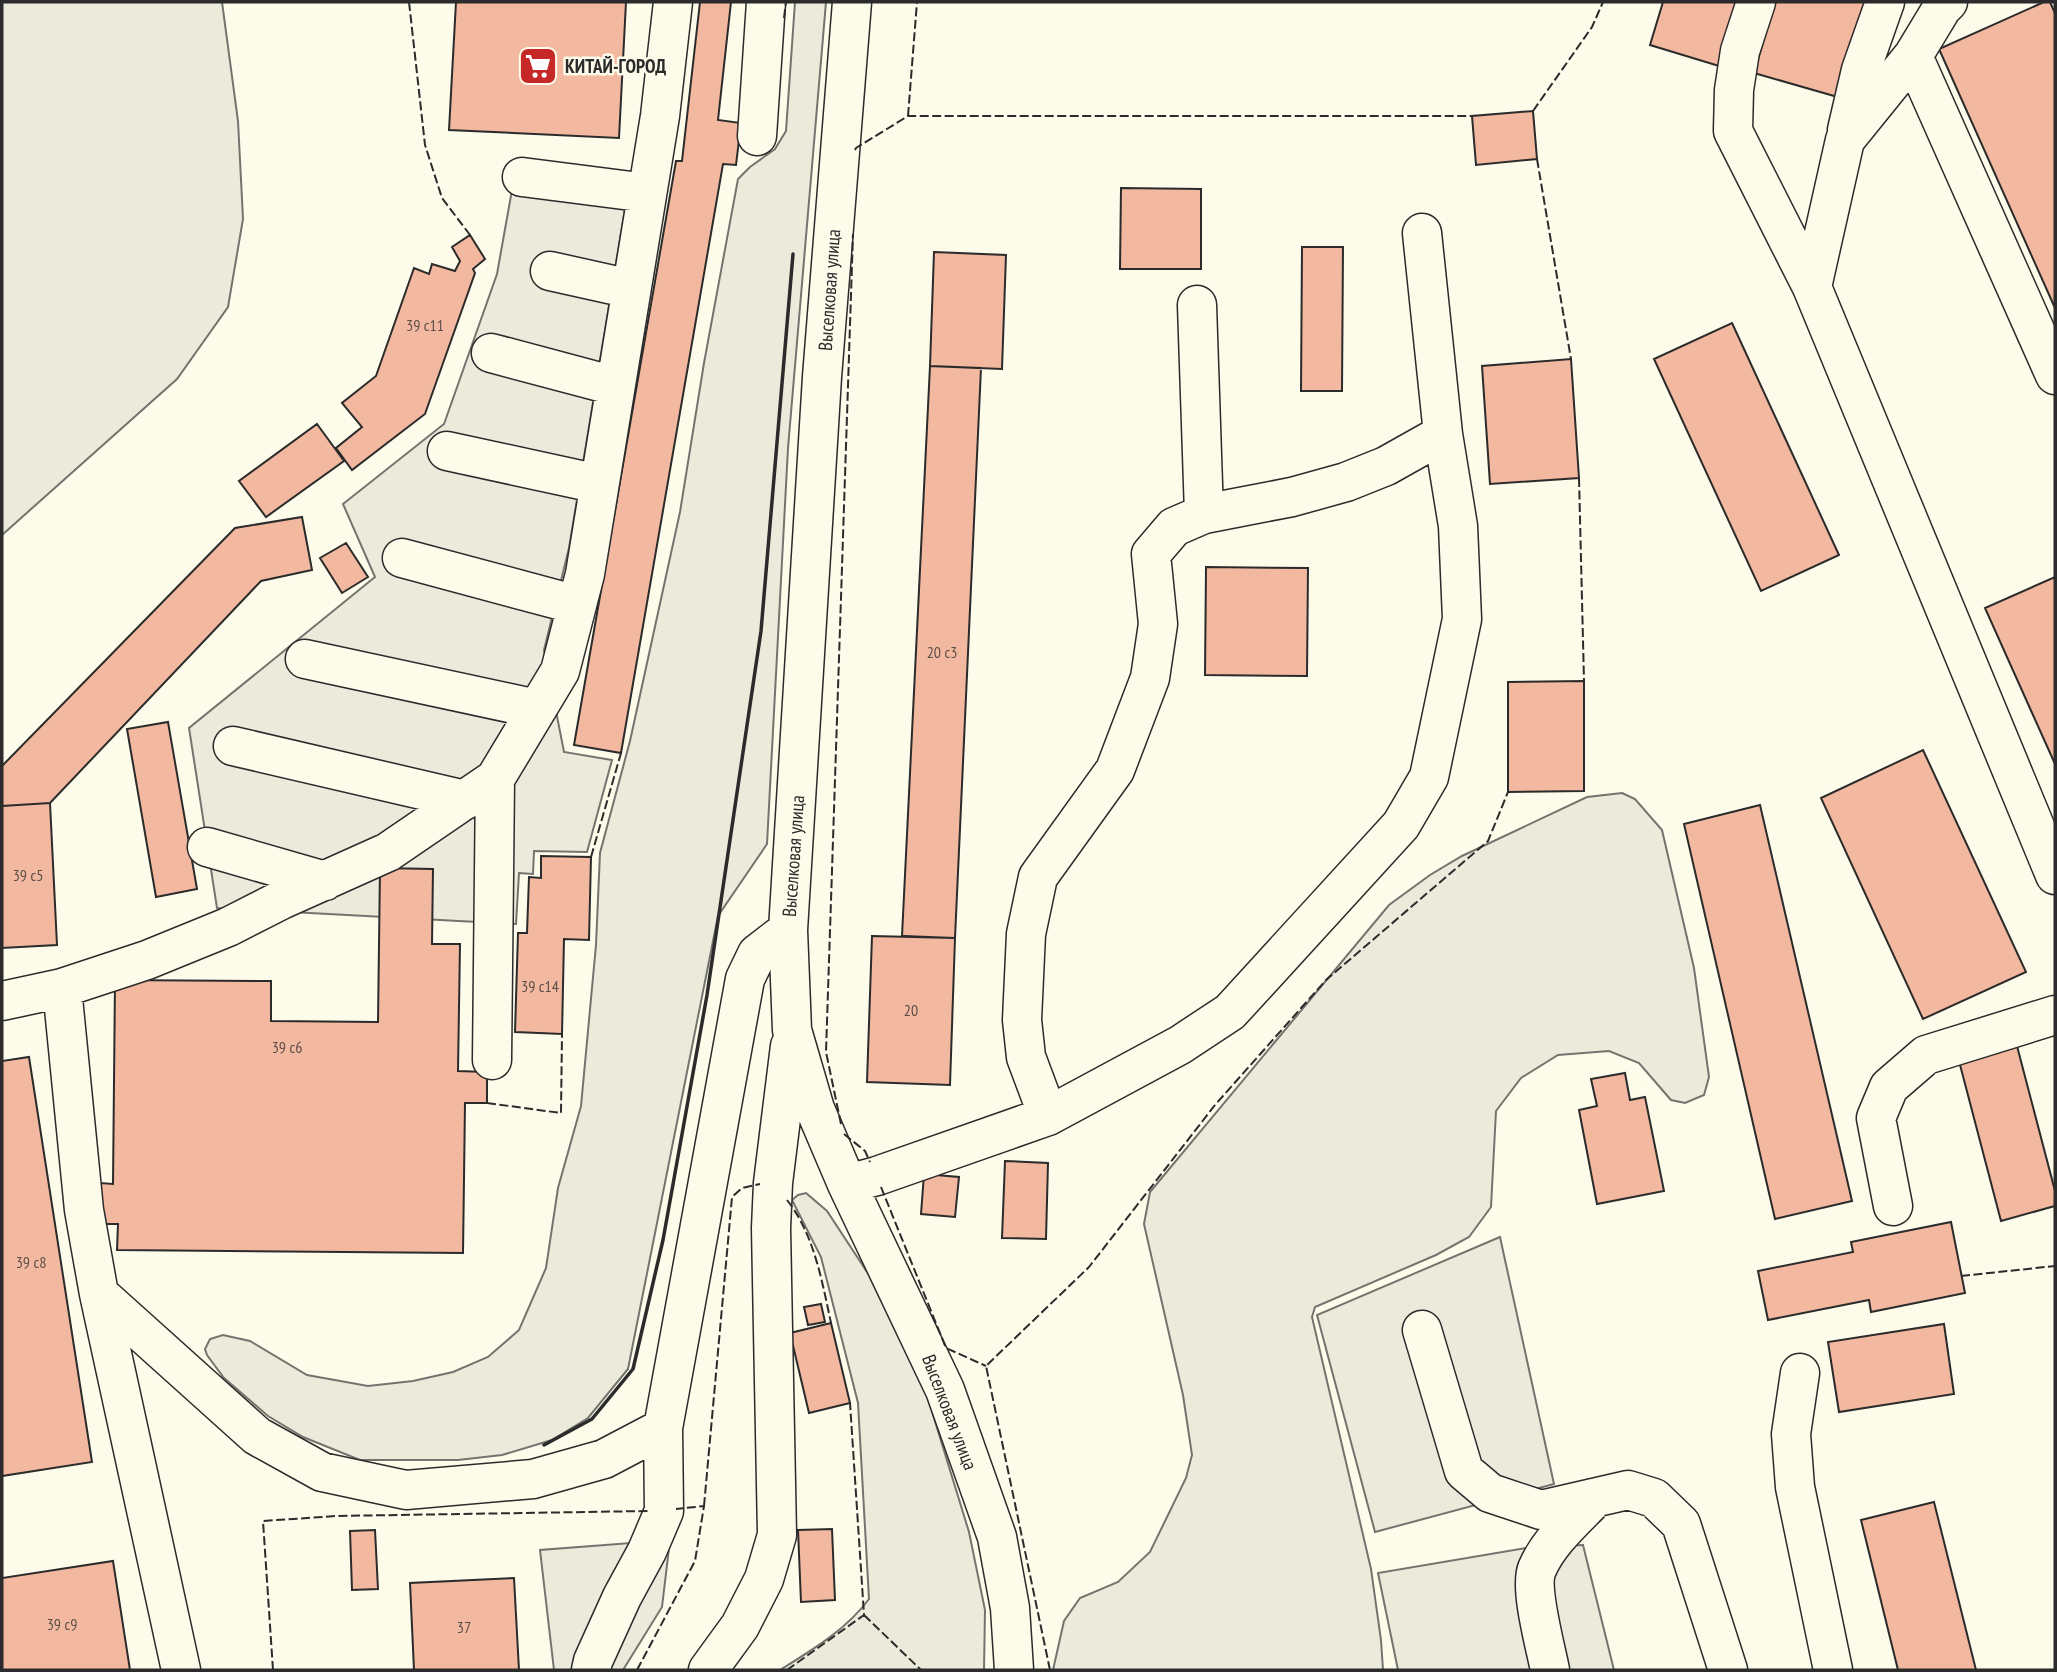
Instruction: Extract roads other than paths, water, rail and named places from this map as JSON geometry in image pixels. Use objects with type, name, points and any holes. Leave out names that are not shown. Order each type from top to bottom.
[{"type":"street","points":[[2,1001],[62,988],[147,960],[228,927],[388,852],[480,790],[537,709],[560,671],[585,574],[660,116],[673,2]]},
{"type":"street","points":[[757,136],[766,2]]},
{"type":"street","name":"Выселковая улица","points":[[852,2],[822,377],[788,930],[792,1030],[815,1109],[847,1184],[945,1390],[997,1537],[1010,1608],[1014,1670]]},
{"type":"street","points":[[1756,2],[1740,51],[1734,90],[1733,131],[1812,287],[2055,874]]},
{"type":"street","points":[[1812,287],[1861,70],[1885,2]]},
{"type":"street","points":[[1845,140],[1913,56],[1948,2]]},
{"type":"street","points":[[1913,56],[2055,375]]},
{"type":"street","points":[[522,177],[647,193]]},
{"type":"street","points":[[847,1184],[1048,1116],[1180,1045],[1230,1012],[1401,825],[1429,777],[1462,619],[1458,526],[1443,434],[1422,233]]},
{"type":"street","points":[[550,271],[631,289]]},
{"type":"street","points":[[1197,305],[1204,514]]},
{"type":"street","points":[[491,353],[615,386]]},
{"type":"street","points":[[1048,1116],[1026,1057],[1022,1020],[1026,934],[1038,877],[1115,770],[1150,678],[1158,624],[1152,554],[1174,527],[1204,514],[1292,497],[1346,482],[1386,466],[1443,434]]},
{"type":"street","points":[[447,451],[600,484]]},
{"type":"street","points":[[402,558],[577,605]]},
{"type":"street","points":[[305,659],[537,709]]},
{"type":"street","points":[[233,746],[480,790]]},
{"type":"street","points":[[480,790],[492,1060]]},
{"type":"street","points":[[207,847],[325,881]]},
{"type":"street","points":[[591,1670],[664,1511],[663,1428],[745,979],[757,954],[788,930]]},
{"type":"street","points":[[62,988],[84,1210],[99,1294],[181,1670]]},
{"type":"street","points":[[1893,1206],[1876,1118],[1889,1087],[1926,1055],[2055,1015]]},
{"type":"street","points":[[708,1670],[740,1626],[764,1579],[777,1535],[771,1228],[773,1183],[792,1030]]},
{"type":"street","points":[[99,1294],[257,1436],[322,1472],[406,1490],[533,1479],[604,1459],[663,1428]]},
{"type":"street","points":[[1422,1330],[1464,1471],[1490,1493],[1541,1510],[1628,1490],[1654,1497],[1681,1524],[1728,1670]]},
{"type":"street","points":[[1800,1373],[1791,1434],[1795,1487],[1833,1670]]},
{"type":"street","points":[[1550,1670],[1538,1616],[1536,1571],[1554,1542],[1595,1498]]},
{"type":"place","name":"КИТАЙ-ГОРОД","points":[[538,66]]}]
